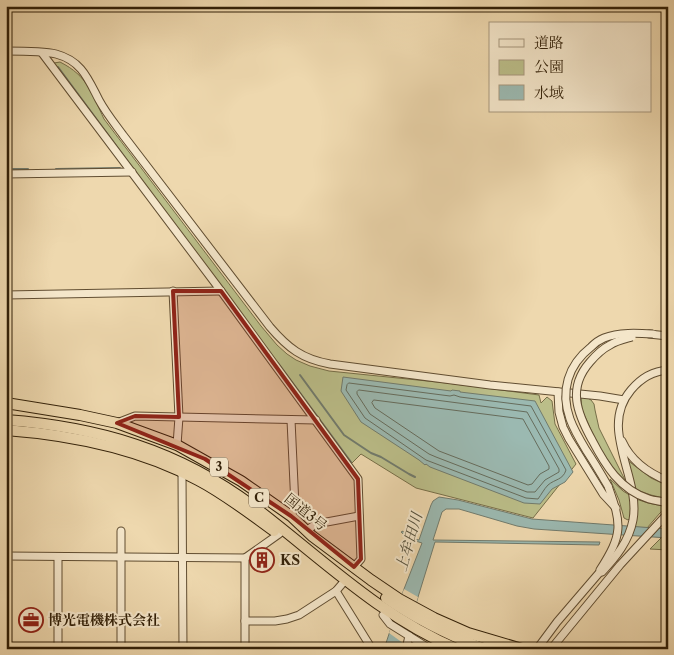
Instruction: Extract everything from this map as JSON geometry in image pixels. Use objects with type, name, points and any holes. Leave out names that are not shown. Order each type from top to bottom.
[{"type":"highway","name":"国道3号","points":[[6,403],[117,423],[178,445],[241,480],[290,516],[312,536],[399,599],[434,618],[468,633],[522,649]]},
{"type":"highway","name":"C","points":[[6,410],[70,417],[92,422],[143,436],[184,453],[224,475],[257,497],[398,607],[439,630],[484,649]]},
{"type":"highway","name":"C","points":[[6,420],[66,427],[111,437],[140,446],[186,466],[252,505],[345,580],[395,616],[429,636],[457,649]]},
{"type":"highway","name":"3","points":[[6,430],[53,435],[109,446],[154,459],[182,472],[228,498],[279,534],[339,588],[408,634],[447,649]]},
{"type":"street","points":[[6,51],[62,56],[76,64],[87,76],[106,111],[123,135],[270,327],[279,338],[297,353],[313,360],[330,364],[624,400]]},
{"type":"street","points":[[44,53],[358,478],[361,559],[354,567]]},
{"type":"street","points":[[6,174],[132,172]]},
{"type":"street","points":[[173,291],[179,417],[178,445]]},
{"type":"street","points":[[6,295],[221,291]]},
{"type":"street","points":[[599,573],[615,542],[619,526],[616,508],[608,486],[574,430],[570,420],[566,396],[570,373],[574,364],[583,353],[604,338],[619,334],[668,336]]},
{"type":"street","points":[[653,334],[632,337],[611,344],[597,354],[584,368],[577,383],[576,398],[582,422],[599,453],[617,479],[626,488],[638,495],[668,503]]},
{"type":"street","points":[[537,649],[557,622],[616,556],[629,535],[633,520],[633,497],[632,486],[622,454],[619,416],[624,400],[641,380],[656,372],[668,370]]},
{"type":"street","points":[[558,392],[562,427],[603,494],[616,508]]},
{"type":"street","points":[[117,423],[135,416],[316,420]]},
{"type":"street","points":[[290,516],[295,506],[291,420]]},
{"type":"street","points":[[620,433],[628,453],[635,461],[653,475],[668,482]]},
{"type":"street","points":[[182,472],[183,649]]},
{"type":"street","points":[[551,649],[620,565],[668,513]]},
{"type":"street","points":[[307,530],[316,524],[359,516]]},
{"type":"street","points":[[120,649],[122,532]]},
{"type":"street","points":[[6,556],[245,558],[279,534]]},
{"type":"street","points":[[58,557],[58,649]]},
{"type":"street","points":[[245,558],[245,649]]},
{"type":"street","points":[[245,621],[274,622],[287,619],[298,615],[339,588],[370,648]]},
{"type":"street","points":[[406,649],[408,634],[430,649]]},
{"type":"highlighted area","points":[[173,291],[221,291],[358,479],[361,559],[354,567],[291,516],[205,459],[117,423],[135,416],[179,417]]},
{"type":"green space","points":[[60,62],[77,73],[88,86],[104,119],[261,326],[287,354],[310,366],[329,371],[539,395],[541,403],[547,397],[552,401],[555,424],[576,464],[533,518],[416,488],[361,454],[351,464],[54,63]]},
{"type":"green space","points":[[581,397],[586,397],[594,404],[599,428],[627,484],[612,469],[601,452],[582,410]]},
{"type":"green space","points":[[627,460],[651,478],[668,486],[668,499],[634,489]]},
{"type":"green space","points":[[610,479],[631,496],[630,518],[628,520],[624,518]]},
{"type":"green space","points":[[636,499],[668,507],[647,528],[634,527]]},
{"type":"green space","points":[[668,531],[668,550],[650,549]]},
{"type":"water","points":[[343,377],[535,401],[573,472],[565,482],[552,489],[540,504],[524,503],[425,465],[361,422],[341,391]]},
{"type":"water","points":[[439,497],[532,519],[668,529],[668,538],[534,529],[459,509],[446,509],[442,512],[433,540],[600,542],[599,545],[435,542],[402,649],[384,649],[422,543],[409,539],[401,532],[403,531],[409,538],[419,540],[431,505]]},
{"type":"pier","points":[[404,589],[418,597],[410,632],[407,631],[403,643],[389,633],[398,599],[400,600]]},
{"type":"waterway","points":[[58,67],[151,193]]},
{"type":"waterway","points":[[56,169],[120,168]]},
{"type":"waterway","points":[[6,169],[28,169]]},
{"type":"waterway","points":[[278,363],[351,462]]},
{"type":"waterway","points":[[300,375],[344,435],[371,453],[415,477]]},
{"type":"place","name":"KS","points":[[262,560]]},
{"type":"place","name":"博光電機株式会社","points":[[31,620]]},
{"type":"water label","name":"上牟田川","points":[[409,542]]}]
